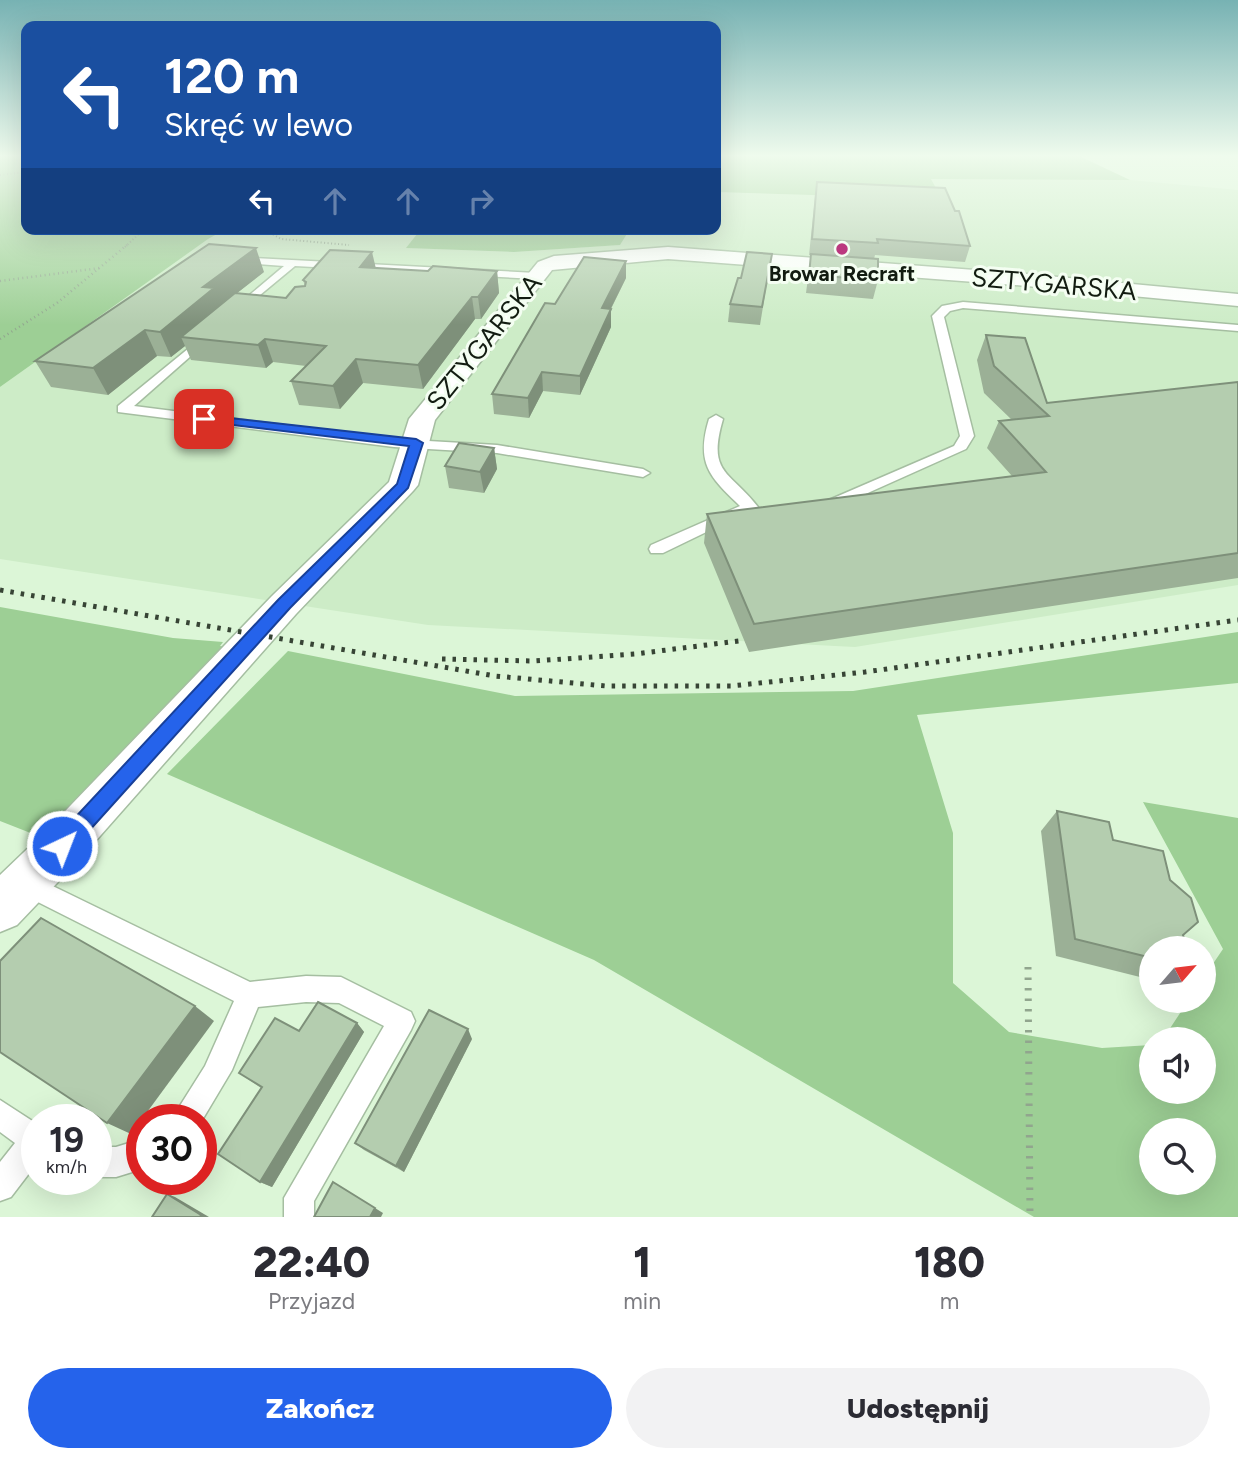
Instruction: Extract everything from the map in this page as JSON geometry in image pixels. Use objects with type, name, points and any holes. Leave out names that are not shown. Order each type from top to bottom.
[{"type":"street","name":"SZTYGARSKA","points":[[12,896],[284,604],[403,485],[422,419],[545,266],[554,262],[668,253],[1015,279],[1238,300]]},
{"type":"lane","points":[[228,259],[537,276]]},
{"type":"lane","points":[[294,262],[123,408],[416,443],[496,449],[643,473]]},
{"type":"lane","points":[[249,300],[263,302]]},
{"type":"lane","points":[[810,513],[959,449],[967,436],[938,316],[946,308],[963,305],[1238,328]]},
{"type":"lane","points":[[657,549],[755,508],[728,487],[715,466],[709,448],[716,419]]},
{"type":"lane","points":[[12,896],[249,995],[306,989],[341,990],[402,1021],[299,1198],[299,1217]]},
{"type":"lane","points":[[198,1104],[236,1033],[249,995]]},
{"type":"lane","points":[[0,1114],[21,1130]]},
{"type":"lane","points":[[0,1186],[21,1160]]},
{"type":"path","points":[[0,339],[28,323],[101,268],[137,235]]},
{"type":"path","points":[[0,281],[101,268]]},
{"type":"path","points":[[1028,967],[1030,1217]]},
{"type":"shaded area","points":[[0,212],[21,212],[21,235],[215,235],[208,239],[0,387]]},
{"type":"shaded area","points":[[721,212],[1238,212],[1238,585],[855,647],[428,625],[0,559],[0,387],[208,238],[214,235],[417,235],[407,248],[514,252],[619,245],[626,235],[721,235]]},
{"type":"shaded area","points":[[416,235],[626,235],[620,245],[514,252],[406,248]]},
{"type":"shaded area","points":[[0,607],[173,638],[223,642],[220,646],[226,647],[56,843],[0,821]]},
{"type":"shaded area","points":[[1238,632],[1238,683],[917,715],[953,833],[953,983],[1009,1032],[1102,1048],[1139,1046],[1139,1104],[1216,1104],[1216,1027],[1171,1027],[1180,1013],[1216,1013],[1216,959],[1223,949],[1143,802],[1238,818],[1238,1217],[1034,1217],[594,960],[167,774],[288,651],[515,696],[853,691]]},
{"type":"building","points":[[814,212],[959,212],[970,246],[877,239],[878,243],[812,239]]},
{"type":"building","points":[[209,244],[256,248],[203,287],[214,288],[160,332],[145,330],[93,368],[35,361]]},
{"type":"building","points":[[330,250],[372,252],[360,267],[428,271],[433,266],[497,271],[478,297],[472,297],[418,365],[356,359],[333,386],[291,381],[326,346],[265,339],[258,345],[181,337],[235,293],[286,298],[295,287],[305,286],[306,282],[303,280]]},
{"type":"building","points":[[747,252],[772,254],[762,307],[730,304],[738,278],[741,278]]},
{"type":"building","points":[[811,254],[878,259],[878,280],[809,275]]},
{"type":"building","points":[[584,257],[626,261],[602,308],[611,309],[580,376],[542,372],[528,398],[492,394],[545,303],[555,304]]},
{"type":"building","points":[[986,335],[1025,338],[1047,403],[1238,382],[1238,553],[754,624],[707,514],[1046,472],[999,421],[1049,416],[994,366]]},
{"type":"building","points":[[459,443],[494,448],[480,472],[445,466]]},
{"type":"building","points":[[1057,811],[1109,822],[1113,840],[1163,851],[1170,880],[1191,898],[1198,922],[1183,936],[1139,936],[1139,955],[1075,939]]},
{"type":"building","points":[[41,918],[195,1006],[112,1116],[112,1104],[78,1104],[0,1052],[0,961]]},
{"type":"building","points":[[318,1002],[357,1023],[260,1182],[218,1154],[262,1087],[239,1073],[275,1018],[299,1031]]},
{"type":"building","points":[[429,1010],[468,1029],[396,1166],[355,1143]]},
{"type":"building","points":[[333,1182],[375,1208],[370,1217],[314,1217]]},
{"type":"building","points":[[166,1195],[201,1215],[200,1217],[152,1217]]},
{"type":"railway","points":[[0,590],[495,676],[606,686],[731,686],[865,672],[1238,620]]},
{"type":"railway","points":[[442,659],[534,661],[635,654],[762,638]]},
{"type":"place","name":"Browar Recraft","points":[[842,249]]},
{"type":"route","points":[[62,846],[284,604],[403,485],[416,443],[394,443],[204,419]]}]
